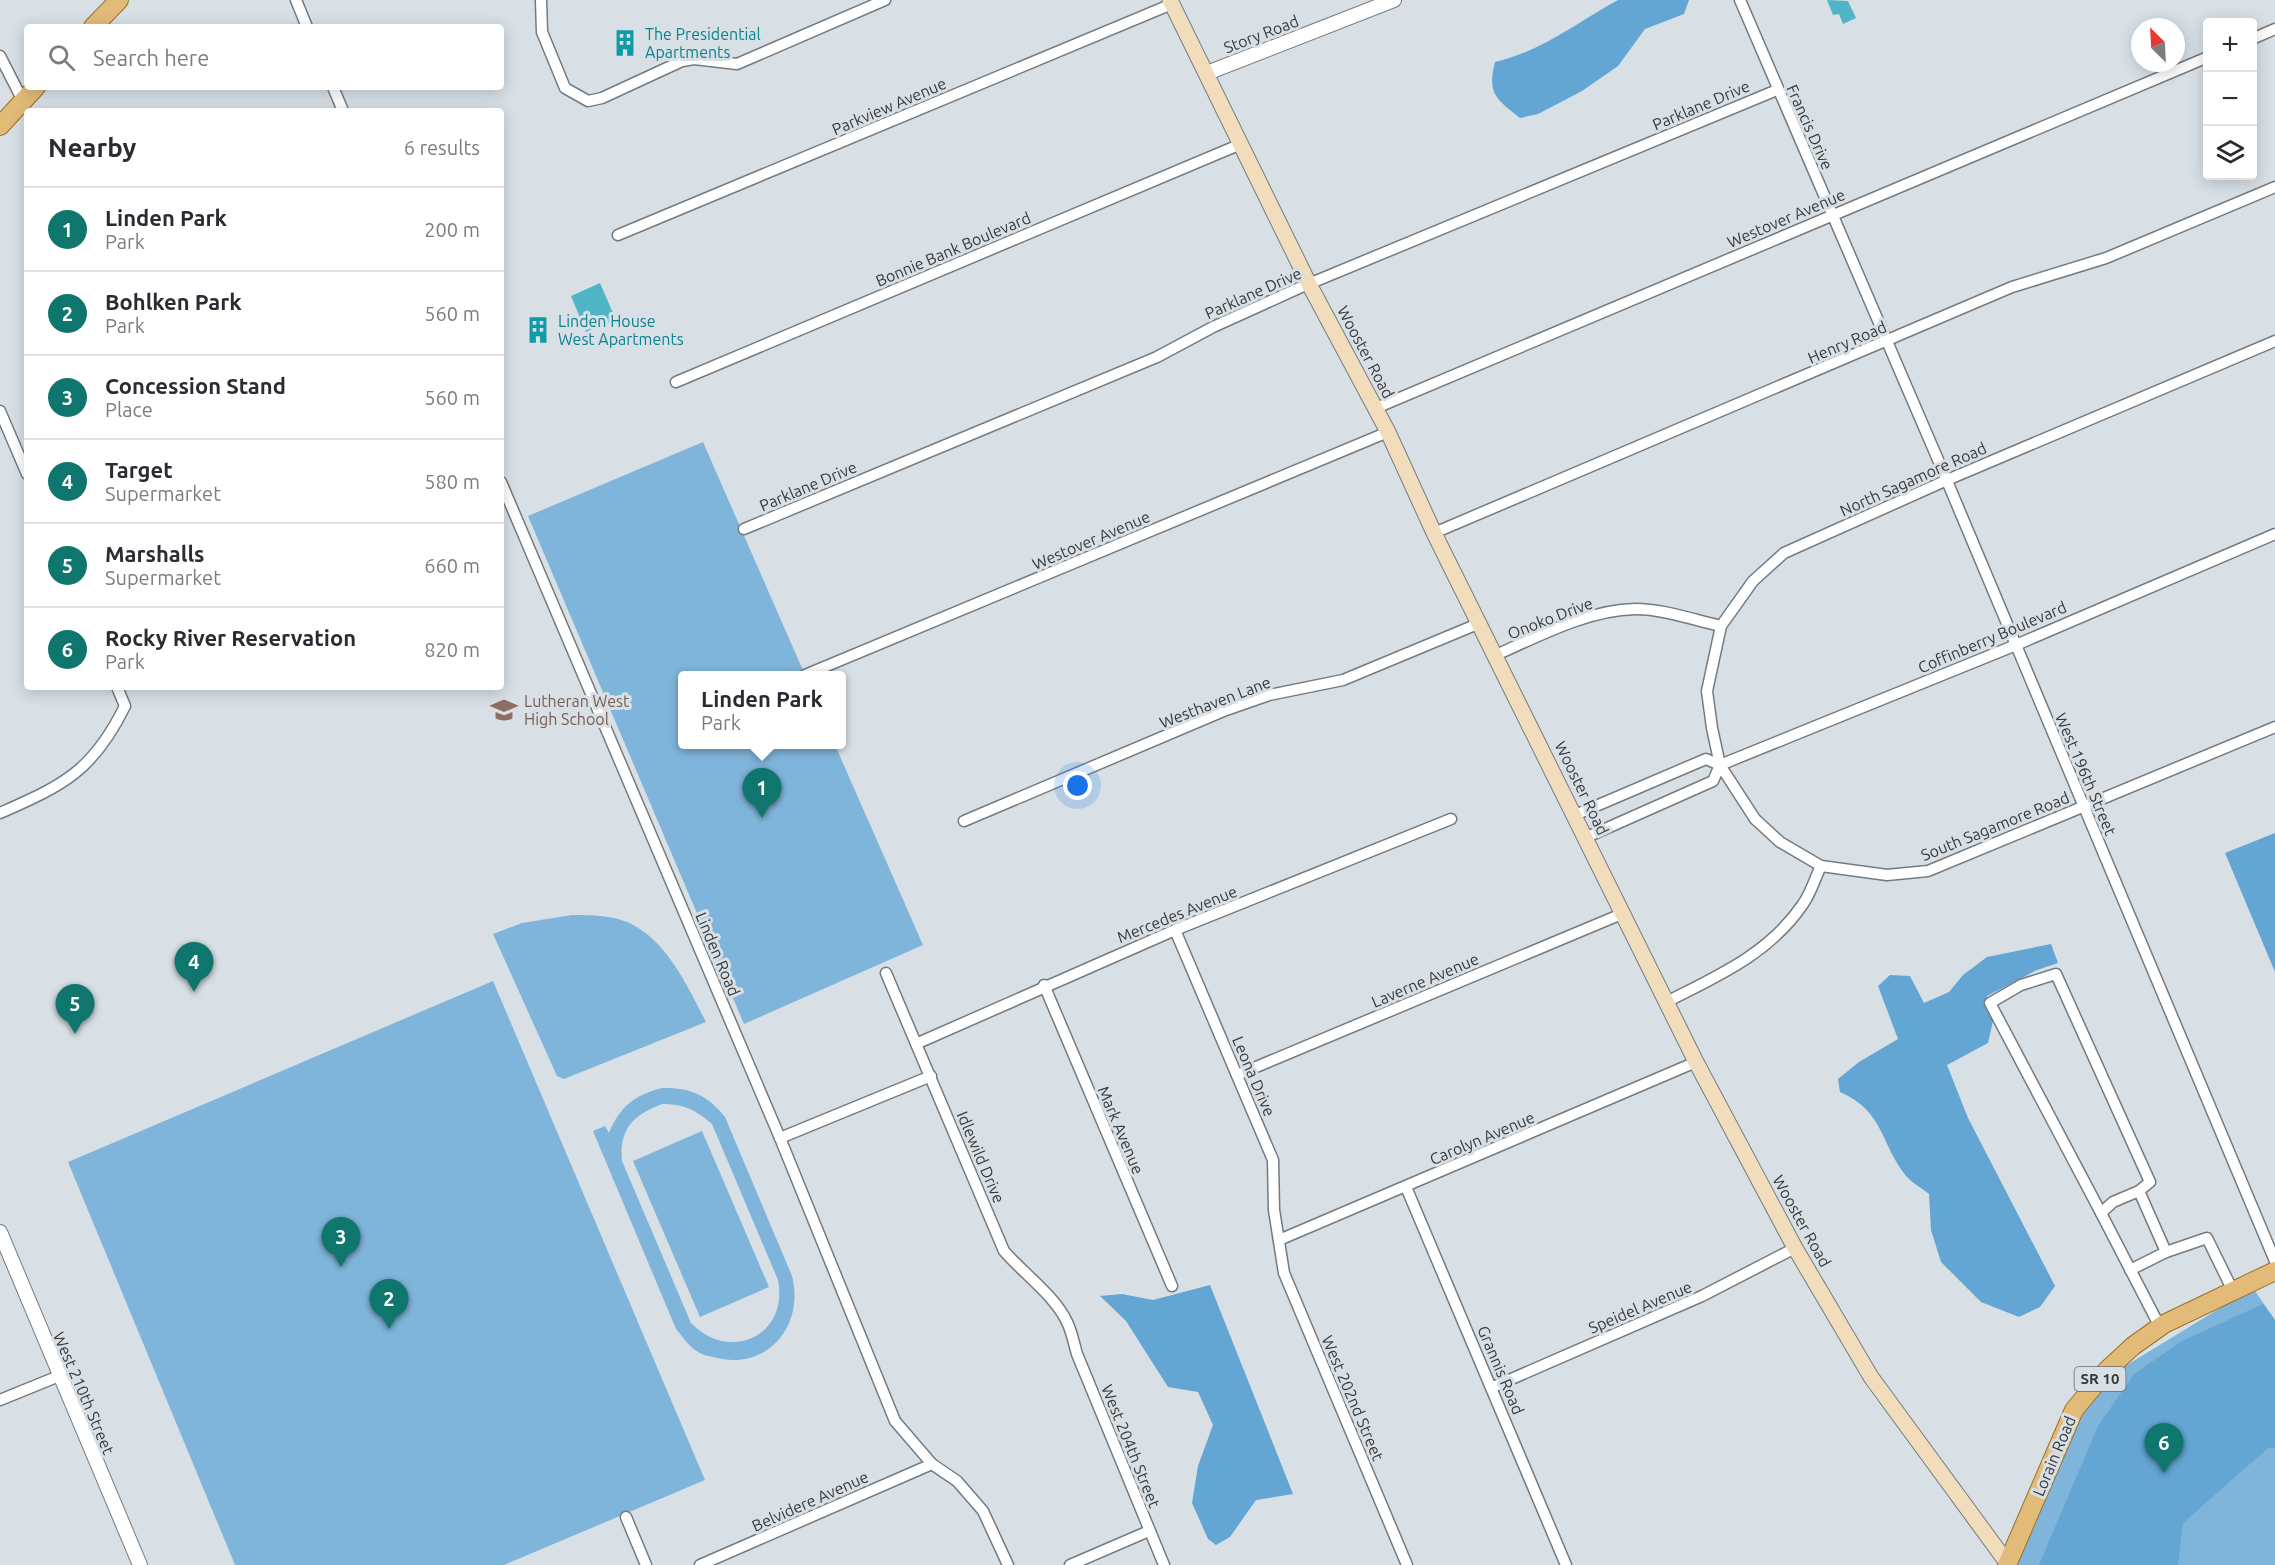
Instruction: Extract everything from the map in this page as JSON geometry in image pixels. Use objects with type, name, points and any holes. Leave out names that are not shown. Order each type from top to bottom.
[{"type":"main road","points":[[96,24],[119,0]]},
{"type":"main road","name":"Wooster Road","points":[[1171,2],[1309,284],[1388,432],[1434,533],[1587,837],[1696,1062],[1795,1248],[1871,1377],[2008,1565]]},
{"type":"main road","points":[[0,126],[33,90]]},
{"type":"main road","name":"Lorain Road","points":[[2008,1565],[2074,1410],[2108,1370],[2133,1346],[2160,1327],[2275,1270]]},
{"type":"street","points":[[296,0],[306,24]]},
{"type":"street","points":[[541,0],[542,32],[565,88],[588,101],[602,98],[682,61],[694,59],[737,64],[885,0]]},
{"type":"street","name":"Story Road","points":[[1207,73],[1394,0]]},
{"type":"street","name":"Francis Drive","points":[[1740,0],[1869,299]]},
{"type":"street","name":"Parkview Avenue","points":[[618,235],[1171,2]]},
{"type":"street","points":[[2257,37],[2275,29]]},
{"type":"street","points":[[0,56],[23,101]]},
{"type":"street","name":"Westover Avenue","points":[[1376,408],[2203,59]]},
{"type":"street","points":[[334,90],[343,108]]},
{"type":"street","name":"Parklane Drive","points":[[744,529],[1157,357],[1213,327],[1309,284],[1777,90]]},
{"type":"street","name":"Bonnie Bank Boulevard","points":[[676,382],[1241,144]]},
{"type":"street","name":"Henry Road","points":[[1434,533],[2012,287],[2106,258],[2275,187]]},
{"type":"street","name":"West 196th Street","points":[[1869,299],[2275,1262]]},
{"type":"street","name":"North Sagamore Road","points":[[1720,765],[1707,691],[1722,626],[1753,581],[1784,552],[1947,480],[2275,342]]},
{"type":"street","points":[[0,411],[24,467]]},
{"type":"street","name":"Westover Avenue","points":[[815,671],[1388,432]]},
{"type":"street","name":"Linden Road","points":[[504,489],[780,1138],[895,1421],[932,1464],[957,1481],[983,1511],[1008,1565]]},
{"type":"street","name":"Coffinberry Boulevard","points":[[1587,837],[1713,781],[1720,765],[2016,645],[2275,534]]},
{"type":"street","name":"Onoko Drive","points":[[1496,655],[1577,621],[1605,613],[1636,609],[1722,626]]},
{"type":"street","name":"Westhaven Lane","points":[[964,821],[1226,710],[1269,695],[1343,680],[1480,623]]},
{"type":"street","points":[[0,813],[63,784],[91,760],[108,737],[125,706],[118,690]]},
{"type":"street","name":"South Sagamore Road","points":[[1720,765],[1755,819],[1780,842],[1821,866],[1887,875],[1928,871],[2275,727]]},
{"type":"street","name":"Coffinberry Boulevard","points":[[1575,815],[1706,759],[1720,765]]},
{"type":"street","name":"Mercedes Avenue","points":[[918,1042],[1044,985],[1175,930],[1451,819]]},
{"type":"street","points":[[1666,1002],[1733,970],[1772,940],[1804,903],[1821,866]]},
{"type":"street","name":"Laverne Avenue","points":[[1237,1075],[1624,913]]},
{"type":"street","name":"Leona Drive","points":[[1175,930],[1273,1160],[1274,1210],[1279,1240]]},
{"type":"street","name":"Idlewild Drive","points":[[886,973],[918,1042],[1004,1251],[1022,1273],[1047,1295],[1067,1321],[1072,1337]]},
{"type":"street","points":[[2101,1213],[2113,1202],[2139,1191],[2150,1182],[2056,974],[2021,985],[1990,1003],[2160,1327]]},
{"type":"street","name":"Mark Avenue","points":[[1044,985],[1172,1286]]},
{"type":"street","name":"Carolyn Avenue","points":[[1279,1240],[1696,1062]]},
{"type":"street","points":[[780,1138],[931,1076]]},
{"type":"street","name":"Grannis Road","points":[[1406,1187],[1493,1387],[1566,1565]]},
{"type":"street","points":[[2139,1191],[2166,1252]]},
{"type":"street","name":"West 210th Street","points":[[0,1232],[140,1565]]},
{"type":"street","points":[[2130,1270],[2166,1252],[2207,1238],[2233,1291]]},
{"type":"street","name":"West 202nd Street","points":[[1279,1240],[1284,1273],[1407,1565]]},
{"type":"street","name":"Speidel Avenue","points":[[1493,1387],[1702,1296],[1795,1248]]},
{"type":"street","name":"West 204th Street","points":[[1072,1337],[1164,1565]]},
{"type":"street","points":[[0,1400],[59,1376]]},
{"type":"street","name":"Belvidere Avenue","points":[[700,1565],[932,1464]]},
{"type":"street","points":[[626,1517],[646,1565]]},
{"type":"street","points":[[1070,1565],[1149,1531]]},
{"type":"shaded area","points":[[1618,0],[1689,0],[1684,14],[1645,29],[1618,66],[1582,91],[1538,114],[1520,118],[1499,100],[1492,82],[1495,62],[1543,44]]},
{"type":"shaded area","points":[[1827,0],[1848,1],[1856,18],[1843,24],[1839,14],[1833,15]]},
{"type":"shaded area","points":[[600,283],[616,320],[586,332],[571,296]]},
{"type":"shaded area","points":[[703,442],[803,671],[678,671],[678,749],[837,749],[923,945],[744,1024],[528,516]]},
{"type":"shaded area","points":[[2275,833],[2275,972],[2225,853]]},
{"type":"shaded area","points":[[572,915],[612,918],[628,922],[647,934],[658,944],[677,969],[706,1022],[564,1079],[557,1076],[493,934],[522,923]]},
{"type":"shaded area","points":[[2051,944],[2058,963],[2037,970],[1987,996],[1993,1021],[1988,1043],[1947,1065],[1968,1118],[2055,1286],[2040,1307],[2019,1317],[1981,1302],[1941,1262],[1931,1230],[1929,1194],[1906,1176],[1873,1118],[1865,1108],[1840,1092],[1838,1079],[1859,1062],[1898,1039],[1878,986],[1890,975],[1910,976],[1924,1003],[1949,992],[1963,975],[1987,957]]},
{"type":"shaded area","points":[[493,981],[705,1480],[504,1565],[235,1565],[68,1162]]},
{"type":"shaded area","points":[[662,1088],[681,1089],[697,1094],[712,1103],[725,1117],[792,1276],[793,1310],[788,1325],[780,1338],[756,1356],[740,1360],[705,1355],[692,1348],[676,1329],[593,1131],[605,1126],[609,1133],[618,1116],[630,1103],[644,1094]],"holes":[[[662,1104],[689,1109],[712,1124],[778,1280],[779,1300],[774,1316],[765,1329],[753,1338],[738,1342],[722,1341],[706,1335],[691,1323],[622,1161],[623,1140],[630,1125],[643,1113]]]},
{"type":"shaded area","points":[[702,1131],[769,1287],[700,1317],[633,1161]]},
{"type":"shaded area","points":[[1210,1285],[1293,1494],[1256,1500],[1230,1537],[1216,1545],[1208,1539],[1192,1503],[1198,1466],[1213,1425],[1198,1392],[1168,1387],[1126,1321],[1100,1296],[1122,1294],[1153,1300]]},
{"type":"shaded area","points":[[2253,1288],[2275,1320],[2275,1565],[2010,1565],[2099,1382]]},
{"type":"shaded area","points":[[2263,1304],[2275,1320],[2275,1448],[2268,1448],[2183,1523],[2178,1565],[2039,1565],[2098,1426],[2134,1374],[2182,1341]]},
{"type":"place","name":"The Presidential Apartments","points":[[625,43]]},
{"type":"place","name":"Linden House West Apartments","points":[[538,330]]},
{"type":"place","name":"Lutheran West High School","points":[[504,710]]},
{"type":"place","name":"Linden Park","points":[[762,818]]},
{"type":"place","name":"Target","points":[[194,992]]},
{"type":"place","name":"Marshalls","points":[[75,1034]]},
{"type":"place","name":"Concession Stand","points":[[341,1267]]},
{"type":"place","name":"Bohlken Park","points":[[389,1329]]},
{"type":"place","name":"Rocky River Reservation","points":[[2164,1473]]}]
